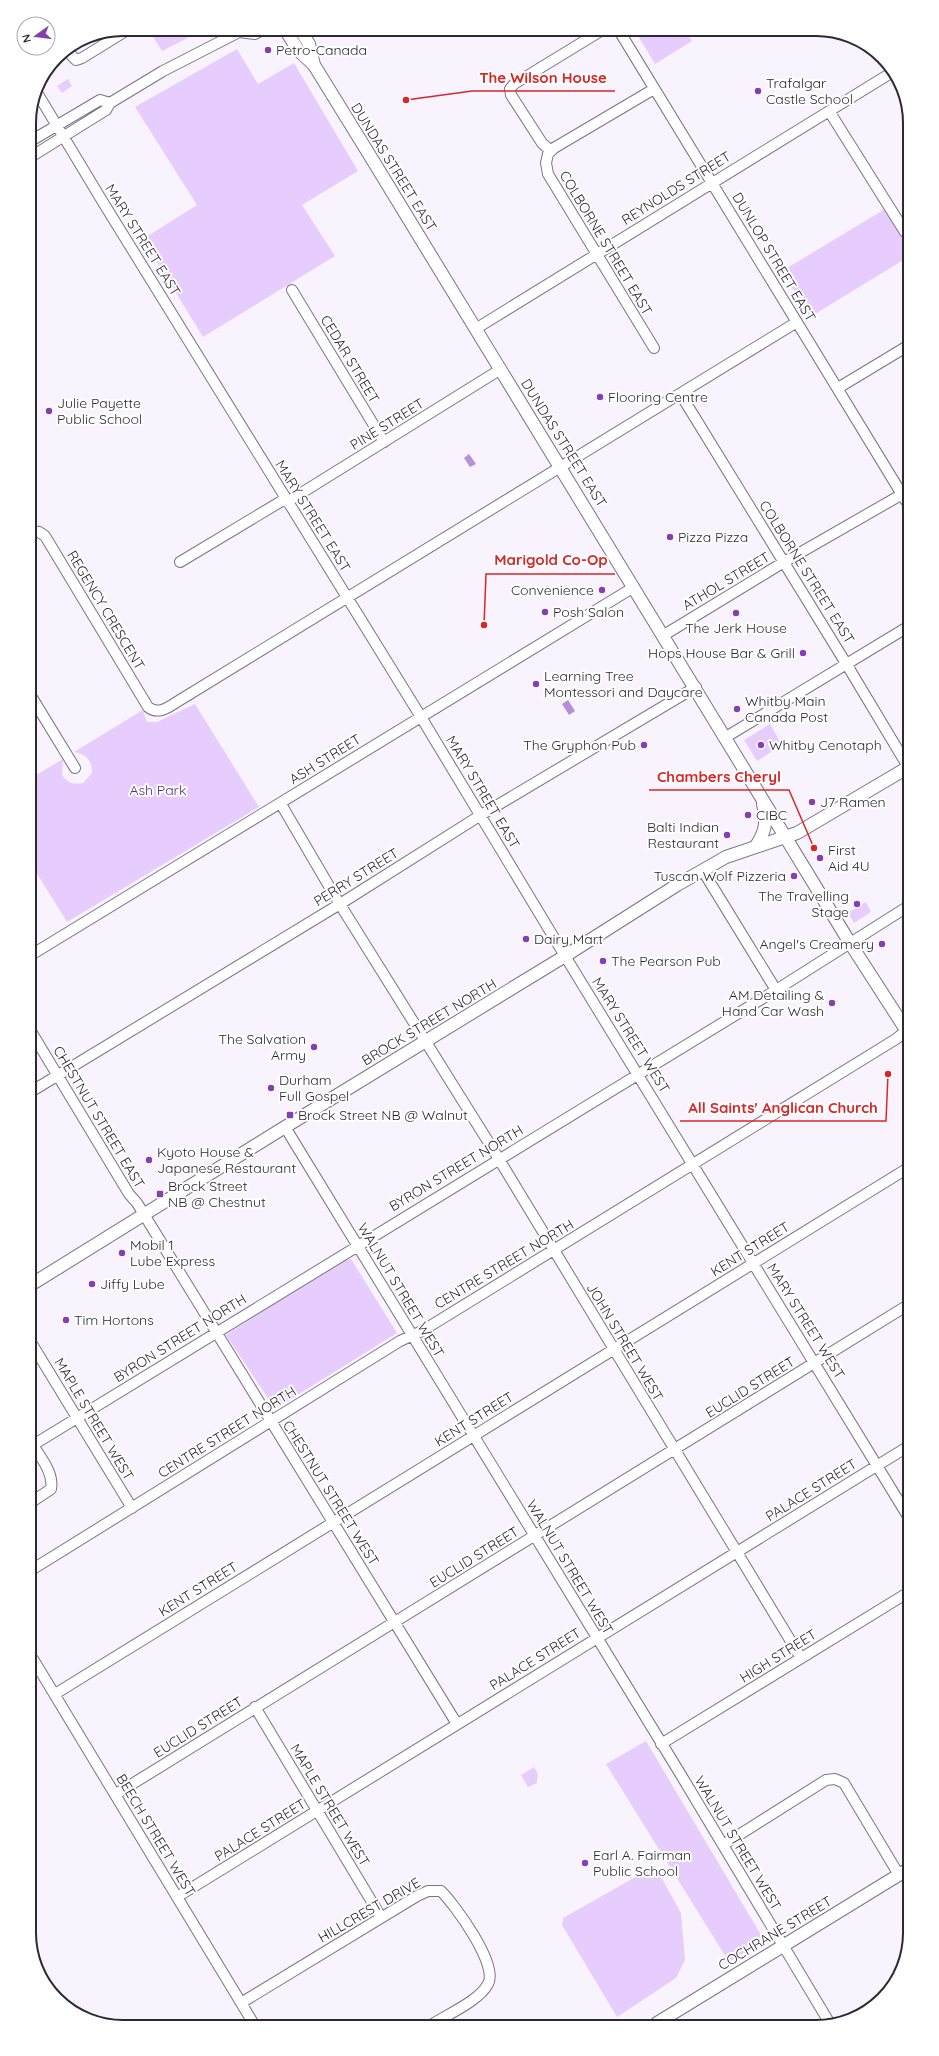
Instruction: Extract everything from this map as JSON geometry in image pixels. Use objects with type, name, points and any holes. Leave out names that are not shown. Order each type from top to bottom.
[{"type":"main road","name":"DUNDAS STREET EAST","points":[[289,36],[298,50],[314,65],[477,328],[850,943],[903,1026]]},
{"type":"main road","name":"DUNDAS STREET EAST","points":[[304,36],[309,44],[314,65]]},
{"type":"main road","name":"BROCK STREET NORTH","points":[[36,1282],[726,857],[756,846],[786,838],[853,801],[903,769]]},
{"type":"main road","points":[[756,846],[764,835],[766,828],[766,816],[760,794]]},
{"type":"main road","name":"COCHRANE STREET","points":[[662,2020],[903,1872]]},
{"type":"street","points":[[36,154],[64,138],[106,110],[110,103],[163,71],[230,36]]},
{"type":"street","points":[[593,36],[514,84],[510,90],[542,143],[551,151],[654,89]]},
{"type":"street","name":"DUNLOP STREET EAST","points":[[622,36],[903,493]]},
{"type":"street","points":[[71,54],[76,60],[82,58],[117,37]]},
{"type":"street","name":"REYNOLDS STREET","points":[[477,328],[888,75]]},
{"type":"street","name":"MARY STREET EAST","points":[[40,98],[481,815],[565,956]]},
{"type":"street","points":[[36,138],[100,100],[110,103]]},
{"type":"street","points":[[829,111],[903,229]]},
{"type":"street","name":"COLBORNE STREET EAST","points":[[551,151],[548,154],[546,163],[548,174],[654,348]]},
{"type":"street","name":"CEDAR STREET","points":[[292,290],[384,442]]},
{"type":"street","points":[[347,598],[561,466],[681,395],[797,322]]},
{"type":"street","points":[[838,388],[903,348]]},
{"type":"street","name":"PINE STREET","points":[[180,562],[384,442],[501,369]]},
{"type":"street","name":"COLBORNE STREET EAST","points":[[681,395],[847,665],[903,759]]},
{"type":"street","name":"ATHOL STREET","points":[[664,635],[784,562],[903,497]]},
{"type":"street","name":"REGENCY CRESCENT","points":[[36,532],[45,536],[144,700],[153,711],[164,709],[347,598]]},
{"type":"street","name":"ASH STREET","points":[[36,952],[281,804],[360,753],[634,587]]},
{"type":"street","points":[[726,737],[903,630]]},
{"type":"street","name":"PERRY STREET","points":[[36,1088],[340,904],[481,815],[696,687]]},
{"type":"street","points":[[36,704],[75,768]]},
{"type":"street","name":"JOHN STREET WEST","points":[[281,804],[340,904],[426,1041],[801,1658]]},
{"type":"street","points":[[703,871],[776,990]]},
{"type":"street","name":"BYRON STREET NORTH","points":[[36,1443],[638,1073],[776,990],[903,910]]},
{"type":"street","name":"MARY STREET WEST","points":[[565,956],[815,1362],[903,1508]]},
{"type":"street","name":"CENTRE STREET NORTH","points":[[36,1567],[903,1035]]},
{"type":"street","name":"CHESTNUT STREET EAST","points":[[36,1039],[129,1194],[144,1214]]},
{"type":"street","name":"WALNUT STREET WEST","points":[[285,1127],[662,1744],[827,2019]]},
{"type":"street","name":"KENT STREET","points":[[55,1694],[903,1171]]},
{"type":"street","name":"CHESTNUT STREET WEST","points":[[144,1214],[457,1724]]},
{"type":"street","name":"EUCLID STREET","points":[[116,1794],[903,1308]]},
{"type":"street","name":"MAPLE STREET WEST","points":[[36,1351],[132,1508]]},
{"type":"street","points":[[36,1450],[50,1473],[52,1482],[51,1489],[36,1499]]},
{"type":"street","name":"PALACE STREET","points":[[177,1897],[903,1450]]},
{"type":"street","name":"HIGH STREET","points":[[662,1744],[903,1596]]},
{"type":"street","name":"BEECH STREET WEST","points":[[36,1664],[251,2020]]},
{"type":"street","name":"MAPLE STREET WEST","points":[[255,1707],[381,1917]]},
{"type":"street","points":[[722,1845],[826,1780],[835,1779],[844,1784],[899,1875]]},
{"type":"street","name":"HILLCREST DRIVE","points":[[241,2003],[428,1890],[441,1891],[451,1901],[473,1933],[489,1967],[490,1983],[480,1995],[439,2020]]},
{"type":"green space","points":[[152,36],[191,36],[162,51]]},
{"type":"green space","points":[[638,36],[689,36],[692,41],[655,64]]},
{"type":"green space","points":[[237,49],[258,84],[294,63],[358,171],[302,205],[335,256],[203,337],[143,239],[197,205],[135,107]]},
{"type":"green space","points":[[68,79],[72,86],[62,93],[57,86]]},
{"type":"green space","points":[[885,209],[903,239],[903,260],[810,317],[782,271]]},
{"type":"green space","name":"Ash Park","points":[[195,704],[259,807],[67,922],[36,872],[36,775],[63,759],[62,775],[64,778],[71,783],[83,783],[92,773],[90,761],[82,755],[74,752],[143,710],[147,722],[157,722]]},
{"type":"green space","points":[[770,724],[782,745],[757,761],[744,740]]},
{"type":"green space","points":[[866,902],[871,912],[854,923],[848,913]]},
{"type":"green space","points":[[351,1259],[397,1333],[275,1409],[226,1335],[343,1260]]},
{"type":"green space","points":[[646,1741],[764,1940],[729,1962],[606,1764]]},
{"type":"green space","points":[[534,1767],[538,1774],[537,1783],[528,1787],[521,1775]]},
{"type":"green space","points":[[655,1866],[681,1913],[685,1960],[676,1978],[617,2017],[562,1925],[563,1918]]},
{"type":"shaded area","points":[[469,454],[476,464],[470,467],[464,458]]},
{"type":"shaded area","points":[[568,700],[575,711],[569,715],[562,704]]},
{"type":"place","name":"Petro-Canada","points":[[268,50]]},
{"type":"place","name":"Trafalgar Castle School","points":[[758,91]]},
{"type":"place","name":"The Wilson House","points":[[406,100]]},
{"type":"place","name":"Flooring Centre","points":[[600,397]]},
{"type":"place","name":"Julie Payette Public School","points":[[49,411]]},
{"type":"place","name":"Pizza Pizza","points":[[670,537]]},
{"type":"place","name":"Convenience","points":[[602,590]]},
{"type":"place","name":"Posh Salon","points":[[545,612]]},
{"type":"place","name":"The Jerk House","points":[[736,613]]},
{"type":"place","name":"Marigold Co-Op","points":[[484,625]]},
{"type":"place","name":"Hops House Bar & Grill","points":[[803,653]]},
{"type":"place","name":"Learning Tree Montessori and Daycare","points":[[536,684]]},
{"type":"place","name":"Whitby Main Canada Post","points":[[737,709]]},
{"type":"place","name":"The Gryphon Pub","points":[[644,745]]},
{"type":"place","name":"Whitby Cenotaph","points":[[761,745]]},
{"type":"place","name":"J7 Ramen","points":[[812,802]]},
{"type":"place","name":"CIBC","points":[[748,815]]},
{"type":"place","name":"Balti Indian Restaurant","points":[[727,835]]},
{"type":"place","name":"Chambers Cheryl","points":[[814,848]]},
{"type":"place","name":"First Aid 4U","points":[[820,858]]},
{"type":"place","name":"Tuscan Wolf Pizzeria","points":[[794,876]]},
{"type":"place","name":"The Travelling Stage","points":[[857,904]]},
{"type":"place","name":"Dairy Mart","points":[[526,939]]},
{"type":"place","name":"Angel's Creamery","points":[[882,944]]},
{"type":"place","name":"The Pearson Pub","points":[[603,961]]},
{"type":"place","name":"AM Detailing & Hand Car Wash","points":[[832,1003]]},
{"type":"place","name":"The Salvation Army","points":[[314,1047]]},
{"type":"place","name":"All Saints' Anglican Church","points":[[888,1074]]},
{"type":"place","name":"Durham Full Gospel","points":[[271,1088]]},
{"type":"place","name":"Brock Street NB @ Walnut","points":[[290,1115]]},
{"type":"place","name":"Kyoto House & Japanese Restaurant","points":[[149,1160]]},
{"type":"place","name":"Brock Street NB @ Chestnut","points":[[160,1194]]},
{"type":"place","name":"Mobil 1 Lube Express","points":[[122,1253]]},
{"type":"place","name":"Jiffy Lube","points":[[92,1284]]},
{"type":"place","name":"Tim Hortons","points":[[66,1320]]},
{"type":"place","name":"Earl A. Fairman Public School","points":[[585,1863]]}]
